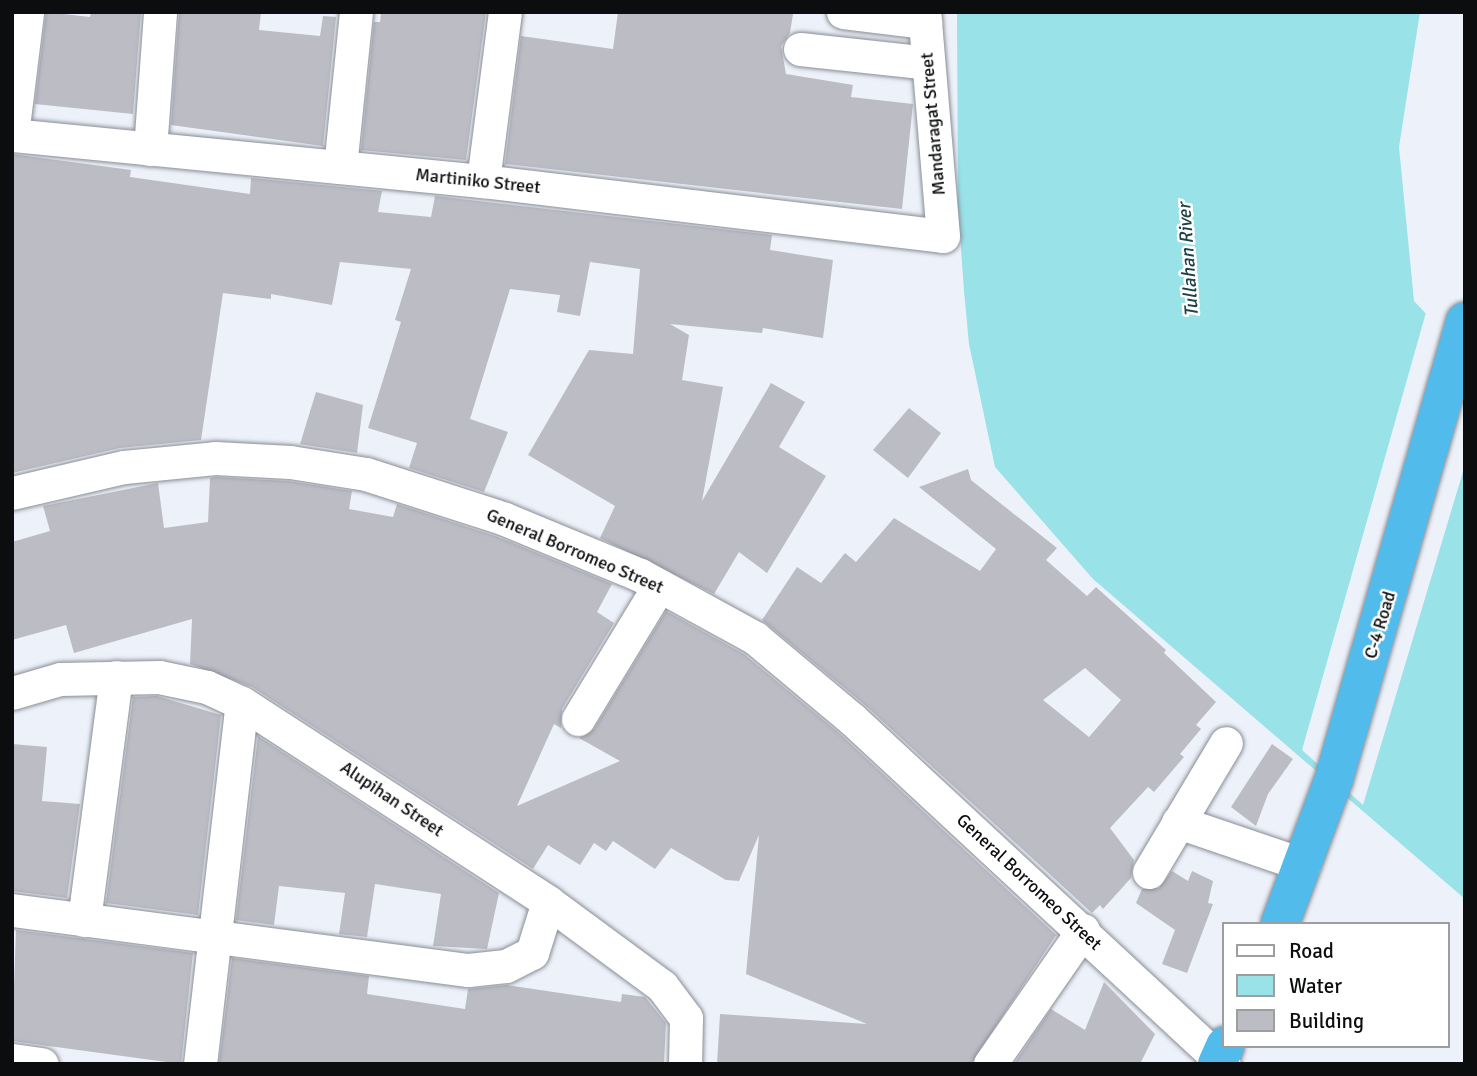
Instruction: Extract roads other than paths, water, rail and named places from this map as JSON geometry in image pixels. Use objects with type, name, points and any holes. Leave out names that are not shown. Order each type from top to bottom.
[{"type":"highway","name":"C-4 Road","points":[[1281,922],[1334,779],[1465,321]]},
{"type":"street","points":[[12,135],[27,12]]},
{"type":"street","points":[[150,149],[160,12]]},
{"type":"street","points":[[340,167],[356,12]]},
{"type":"street","points":[[483,181],[505,12]]},
{"type":"street","points":[[843,12],[924,17]]},
{"type":"street","name":"Mandaragat Street","points":[[924,17],[943,236]]},
{"type":"street","points":[[800,49],[928,63]]},
{"type":"street","name":"Martiniko Street","points":[[12,135],[483,181],[943,236]]},
{"type":"street","name":"General Borromeo Street","points":[[12,493],[124,467],[215,458],[290,462],[366,474],[505,519],[659,586],[755,638],[852,719],[1221,1058]]},
{"type":"street","points":[[578,719],[659,586]]},
{"type":"street","points":[[84,920],[116,677]]},
{"type":"street","name":"Alupihan Street","points":[[12,693],[60,680],[159,677],[207,687],[242,703],[548,902],[662,986],[686,1018],[685,1064]]},
{"type":"street","points":[[200,1064],[242,703]]},
{"type":"street","points":[[1149,872],[1226,743]]},
{"type":"street","points":[[1178,822],[1304,865]]},
{"type":"street","points":[[12,910],[468,970],[506,966],[532,953],[548,902]]},
{"type":"street","points":[[990,1064],[1083,930]]},
{"type":"street","points":[[12,1060],[42,1064]]},
{"type":"water","name":"Tullahan River","points":[[957,12],[1420,12],[1399,147],[1414,301],[1465,355],[1465,899],[1093,579],[995,467],[969,344],[964,291],[958,207]]}]
